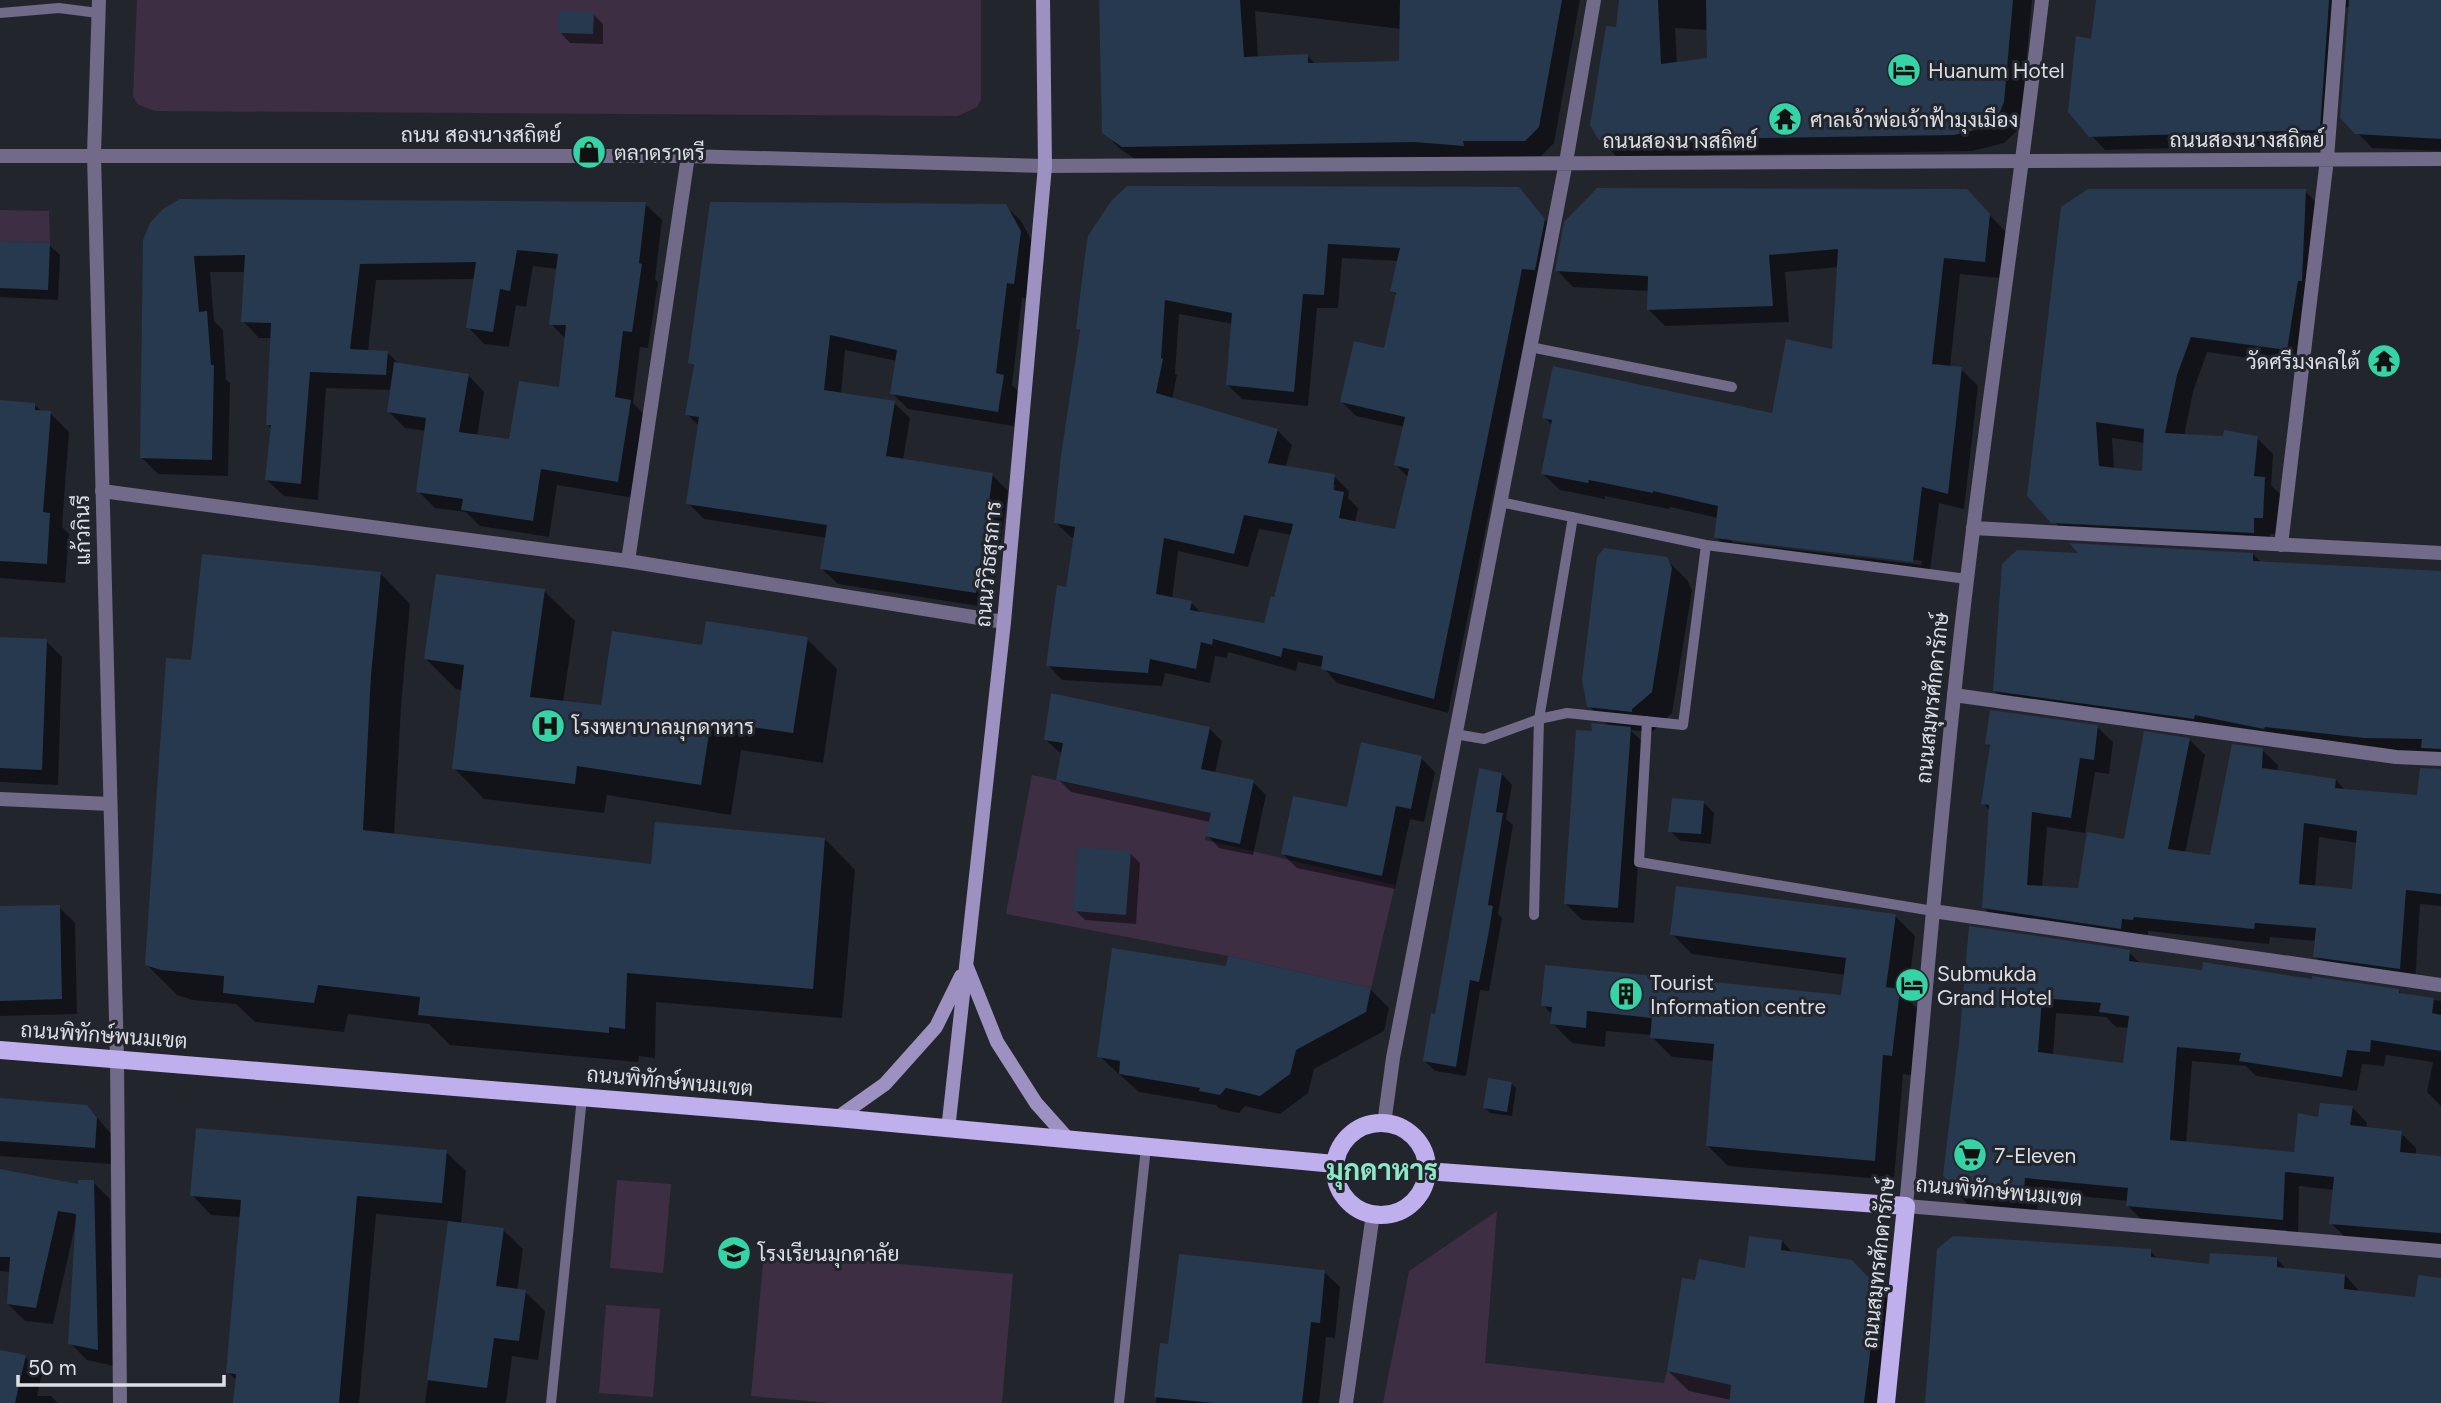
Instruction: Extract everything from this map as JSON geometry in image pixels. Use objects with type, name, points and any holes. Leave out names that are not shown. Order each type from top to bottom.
[{"type":"main road","name":"ถนนวิวิธสุรการ","points":[[948,1130],[1004,622],[1045,166],[1043,0]]},
{"type":"main road","points":[[837,1118],[885,1084],[936,1027],[966,966]]},
{"type":"main road","points":[[966,966],[997,1042],[1036,1103],[1069,1140]]},
{"type":"main road","name":"ถนนพิทักษ์พนมเขต","points":[[0,1050],[837,1118],[1335,1164]]},
{"type":"main road","points":[[1374,1123],[1391,1124],[1407,1131],[1418,1143],[1427,1165],[1420,1195],[1406,1208],[1391,1214],[1373,1214],[1349,1204],[1339,1191],[1335,1164],[1343,1141],[1355,1130],[1374,1123]]},
{"type":"main road","name":"ถนนพิทักษ์พนมเขต","points":[[1426,1171],[1906,1206]]},
{"type":"main road","name":"ถนนสมุทรศักดารักษ์","points":[[1886,1403],[1906,1206]]},
{"type":"street","points":[[1384,1124],[1392,1058],[1566,162],[1594,0]]},
{"type":"street","name":"ถนนสมุทรศักดารักษ์","points":[[1906,1206],[1954,695],[1973,528],[2042,0]]},
{"type":"street","points":[[2281,545],[2327,159],[2339,0]]},
{"type":"street","name":"แก้วกินรี","points":[[99,6],[94,155],[117,1059],[120,1403]]},
{"type":"street","name":"ถนน สองนางสถิตย์","points":[[0,156],[688,156],[1045,166]]},
{"type":"street","points":[[628,561],[688,156]]},
{"type":"street","name":"ถนนสองนางสถิตย์","points":[[1045,166],[2441,159]]},
{"type":"street","points":[[102,491],[628,561],[1004,622]]},
{"type":"street","points":[[1973,528],[2441,553]]},
{"type":"street","points":[[1954,695],[2396,757],[2441,759]]},
{"type":"street","points":[[0,799],[110,804]]},
{"type":"street","points":[[1933,911],[2441,985]]},
{"type":"street","name":"ถนนพิทักษ์พนมเขต","points":[[1906,1206],[2441,1251]]},
{"type":"street","points":[[1346,1403],[1373,1214]]},
{"type":"lane","points":[[0,13],[99,6]]},
{"type":"lane","points":[[1530,346],[1732,387]]},
{"type":"lane","points":[[1500,502],[1706,545],[1968,579]]},
{"type":"lane","points":[[1534,915],[1539,719],[1573,517]]},
{"type":"lane","points":[[1455,734],[1484,739],[1539,719],[1567,713],[1683,724],[1706,545]]},
{"type":"lane","points":[[1647,721],[1639,862],[1933,911]]},
{"type":"lane","points":[[551,1403],[582,1097]]},
{"type":"lane","points":[[1119,1403],[1146,1147]]},
{"type":"shaded area","points":[[137,0],[981,0],[981,99],[977,107],[958,116],[155,111],[137,104],[133,96]]},
{"type":"shaded area","points":[[0,210],[49,211],[50,243],[0,241]]},
{"type":"shaded area","points":[[1032,775],[1211,813],[1205,840],[1395,885],[1371,988],[1228,956],[1006,914]]},
{"type":"shaded area","points":[[617,1180],[671,1184],[663,1273],[610,1268]]},
{"type":"shaded area","points":[[1497,1211],[1485,1363],[1664,1383],[1667,1371],[1731,1385],[1729,1403],[1383,1403],[1409,1271]]},
{"type":"shaded area","points":[[764,1252],[1013,1274],[1002,1403],[831,1403],[751,1396]]},
{"type":"shaded area","points":[[606,1305],[660,1309],[653,1397],[599,1393]]},
{"type":"building","points":[[1099,0],[1240,0],[1244,57],[1308,54],[1308,63],[1399,61],[1400,0],[1562,0],[1539,127],[1525,141],[1463,141],[1464,146],[1414,142],[1122,147],[1102,133]]},
{"type":"building","points":[[1619,0],[1658,0],[1661,64],[1707,58],[1706,0],[2013,0],[2004,102],[1999,114],[1987,127],[1954,135],[1695,139],[1666,144],[1599,140],[1590,125],[1606,26],[1616,27]]},
{"type":"building","points":[[2096,0],[2329,0],[2320,130],[2089,137],[2068,112],[2076,36],[2091,39]]},
{"type":"building","points":[[2349,0],[2441,0],[2441,139],[2355,134],[2340,118]]},
{"type":"building","points":[[559,11],[594,12],[593,34],[558,33]]},
{"type":"building","points":[[1127,186],[1519,187],[1545,219],[1535,270],[1522,269],[1434,699],[1321,669],[1323,656],[1283,648],[1281,657],[1213,639],[1212,645],[1201,642],[1196,669],[1150,659],[1148,673],[1046,666],[1057,585],[1066,587],[1075,527],[1054,523],[1061,455],[1080,330],[1076,329],[1085,255],[1088,236],[1111,201]],"holes":[[[1328,244],[1400,248],[1390,291],[1396,293],[1384,348],[1354,341],[1340,402],[1405,417],[1394,465],[1409,469],[1395,529],[1339,518],[1344,492],[1333,490],[1335,474],[1268,463],[1278,429],[1156,393],[1163,359],[1165,300],[1232,313],[1226,385],[1294,392],[1303,294],[1324,295]],[[1244,515],[1293,524],[1274,597],[1271,596],[1264,623],[1190,610],[1192,601],[1156,594],[1164,538],[1234,554]]]},
{"type":"building","points":[[1597,188],[1967,189],[1990,214],[1985,262],[1944,258],[1932,364],[1962,367],[1948,494],[1922,487],[1913,562],[1714,538],[1718,506],[1653,491],[1541,474],[1552,420],[1542,418],[1553,366],[1772,413],[1786,339],[1832,349],[1838,249],[1769,255],[1773,306],[1647,310],[1648,276],[1555,271],[1564,222]]},
{"type":"building","points":[[2088,189],[2306,189],[2302,281],[2298,281],[2287,350],[2191,337],[2177,375],[2165,433],[2223,436],[2224,430],[2258,436],[2254,476],[2265,477],[2263,518],[2254,518],[2254,533],[2051,523],[2027,496],[2061,207]],"holes":[[[2096,422],[2144,429],[2142,471],[2099,466]]]},
{"type":"building","points":[[180,199],[646,202],[639,263],[642,264],[632,332],[623,331],[615,397],[631,400],[618,482],[541,469],[533,521],[461,510],[463,499],[416,492],[426,418],[387,412],[394,362],[469,374],[459,432],[509,439],[519,381],[559,387],[566,325],[549,325],[558,254],[517,250],[510,291],[500,289],[493,332],[466,328],[476,262],[360,264],[350,349],[388,351],[386,375],[310,372],[301,484],[265,480],[271,425],[266,425],[271,323],[241,322],[245,255],[194,256],[199,312],[207,311],[211,365],[214,365],[212,460],[140,458],[143,240],[150,223],[163,209]]},
{"type":"building","points":[[710,202],[1006,204],[1021,231],[1014,284],[1007,283],[996,373],[1004,375],[998,412],[890,394],[897,350],[830,335],[824,390],[895,401],[886,456],[993,473],[976,593],[820,569],[827,525],[686,504],[699,417],[685,415],[694,365],[688,363]]},
{"type":"building","points":[[0,241],[50,243],[48,290],[0,288]]},
{"type":"building","points":[[0,400],[35,403],[35,410],[51,411],[43,512],[50,513],[47,564],[0,561]]},
{"type":"building","points":[[2069,543],[2253,553],[2253,561],[2441,571],[2441,749],[2421,748],[2422,739],[2364,738],[2264,729],[2195,715],[2194,719],[1993,691],[2002,564],[2017,550],[2078,553]]},
{"type":"building","points":[[1604,548],[1667,557],[1672,568],[1652,692],[1632,709],[1632,712],[1587,707],[1582,680],[1597,557]]},
{"type":"building","points":[[202,554],[381,572],[371,675],[363,830],[651,864],[655,822],[825,838],[813,989],[627,973],[625,1029],[609,1027],[609,1033],[418,1015],[420,997],[318,985],[314,1003],[223,993],[224,976],[161,970],[145,965],[166,658],[191,660]]},
{"type":"building","points":[[436,574],[545,589],[530,697],[601,705],[612,631],[702,645],[706,621],[808,637],[793,733],[711,721],[701,785],[577,766],[575,784],[452,769],[464,665],[424,659]]},
{"type":"building","points":[[0,637],[47,639],[42,770],[0,768]]},
{"type":"building","points":[[1051,693],[1210,727],[1201,769],[1254,780],[1240,844],[1205,836],[1211,813],[1056,780],[1063,743],[1044,740]]},
{"type":"building","points":[[1990,710],[2098,725],[2094,760],[2080,758],[2071,818],[2032,812],[2027,885],[2078,888],[2087,832],[2124,839],[2144,731],[2190,738],[2168,849],[2210,855],[2232,744],[2263,748],[2262,768],[2336,779],[2335,788],[2417,795],[2420,768],[2441,769],[2441,894],[2406,890],[2400,969],[2313,957],[2316,928],[2255,923],[2254,929],[2134,917],[2133,920],[2122,919],[2121,929],[1982,908],[1989,805],[1981,804],[1990,745],[1985,744]],"holes":[[[2304,823],[2357,831],[2352,889],[2299,884]]]},
{"type":"building","points":[[1591,723],[1631,727],[1618,908],[1564,904],[1576,730],[1592,731]]},
{"type":"building","points":[[1361,742],[1422,756],[1411,809],[1396,806],[1382,876],[1281,854],[1293,796],[1347,807]]},
{"type":"building","points":[[1479,768],[1502,773],[1496,812],[1503,813],[1488,905],[1493,906],[1488,936],[1479,982],[1470,980],[1456,1067],[1423,1061],[1431,1013],[1435,1014]]},
{"type":"building","points":[[1672,798],[1704,801],[1701,834],[1668,832]]},
{"type":"building","points":[[1078,847],[1131,851],[1126,915],[1073,911]]},
{"type":"building","points":[[1676,886],[1896,914],[1886,987],[1900,989],[1892,1056],[1883,1055],[1875,1161],[1706,1146],[1714,1044],[1650,1038],[1652,1018],[1587,1011],[1586,1028],[1550,1024],[1552,1007],[1541,1006],[1545,965],[1841,995],[1846,958],[1670,935]]},
{"type":"building","points":[[60,905],[62,999],[0,1001],[0,906]]},
{"type":"building","points":[[1969,926],[2130,950],[2129,961],[2202,970],[2203,962],[2399,989],[2399,993],[2434,998],[2432,1013],[2441,1015],[2441,1051],[2371,1040],[2370,1052],[2347,1050],[2342,1077],[2239,1061],[2241,1053],[2177,1047],[2170,1140],[2294,1152],[2298,1113],[2318,1117],[2320,1103],[2353,1106],[2350,1125],[2402,1131],[2400,1152],[2441,1156],[2441,1233],[2329,1224],[2334,1177],[2285,1172],[2283,1220],[2126,1206],[2128,1188],[2025,1178],[2023,1198],[1953,1192],[1943,1175],[1959,1043]],"holes":[[[2042,998],[2101,1003],[2099,1012],[2129,1016],[2123,1063],[2038,1052]]]},
{"type":"building","points":[[1112,948],[1226,966],[1228,956],[1371,988],[1366,1012],[1296,1050],[1290,1074],[1260,1096],[1226,1088],[1220,1095],[1199,1091],[1200,1088],[1119,1074],[1120,1061],[1097,1057]]},
{"type":"building","points":[[1488,1078],[1512,1082],[1507,1112],[1483,1108]]},
{"type":"building","points":[[0,1098],[87,1105],[97,1118],[95,1148],[0,1141]]},
{"type":"building","points":[[196,1128],[447,1150],[442,1203],[357,1196],[339,1403],[233,1403],[236,1374],[226,1373],[241,1200],[190,1196]]},
{"type":"building","points":[[0,1169],[78,1184],[78,1180],[94,1180],[98,1350],[68,1344],[76,1214],[58,1211],[36,1308],[7,1304],[10,1257],[0,1257]]},
{"type":"building","points":[[448,1221],[504,1228],[496,1286],[526,1290],[519,1341],[494,1338],[487,1388],[427,1380]]},
{"type":"building","points":[[1749,1236],[1782,1240],[1781,1250],[1852,1260],[1878,1288],[1864,1403],[1729,1403],[1731,1385],[1667,1371],[1682,1278],[1695,1280],[1699,1259],[1745,1268]]},
{"type":"building","points":[[1953,1236],[2151,1249],[2151,1257],[2209,1264],[2210,1253],[2277,1257],[2277,1267],[2345,1274],[2344,1289],[2415,1297],[2418,1275],[2441,1278],[2441,1403],[1925,1403],[1937,1249]]},
{"type":"building","points":[[1179,1254],[1325,1270],[1320,1323],[1311,1322],[1302,1403],[1213,1403],[1154,1397],[1160,1343],[1168,1344]]},
{"type":"building","points":[[0,1350],[26,1355],[15,1403],[0,1403]]},
{"type":"place","name":"Huanum Hotel","points":[[1904,70]]},
{"type":"place","name":"ศาลเจ้าพ่อเจ้าฟ้ามุงเมือง","points":[[1785,119]]},
{"type":"place","name":"ตลาดราตรี","points":[[589,152]]},
{"type":"place","name":"วัดศรีมงคลใต้","points":[[2384,361]]},
{"type":"place","name":"โรงพยาบาลมุกดาหาร","points":[[548,726]]},
{"type":"place","name":"Submukda Grand Hotel","points":[[1912,985]]},
{"type":"place","name":"Tourist Information centre","points":[[1626,994]]},
{"type":"place","name":"7-Eleven","points":[[1970,1155]]},
{"type":"place","name":"โรงเรียนมุกดาลัย","points":[[734,1253]]},
{"type":"district","name":"มุกดาหาร","points":[[1382,1170]]}]
